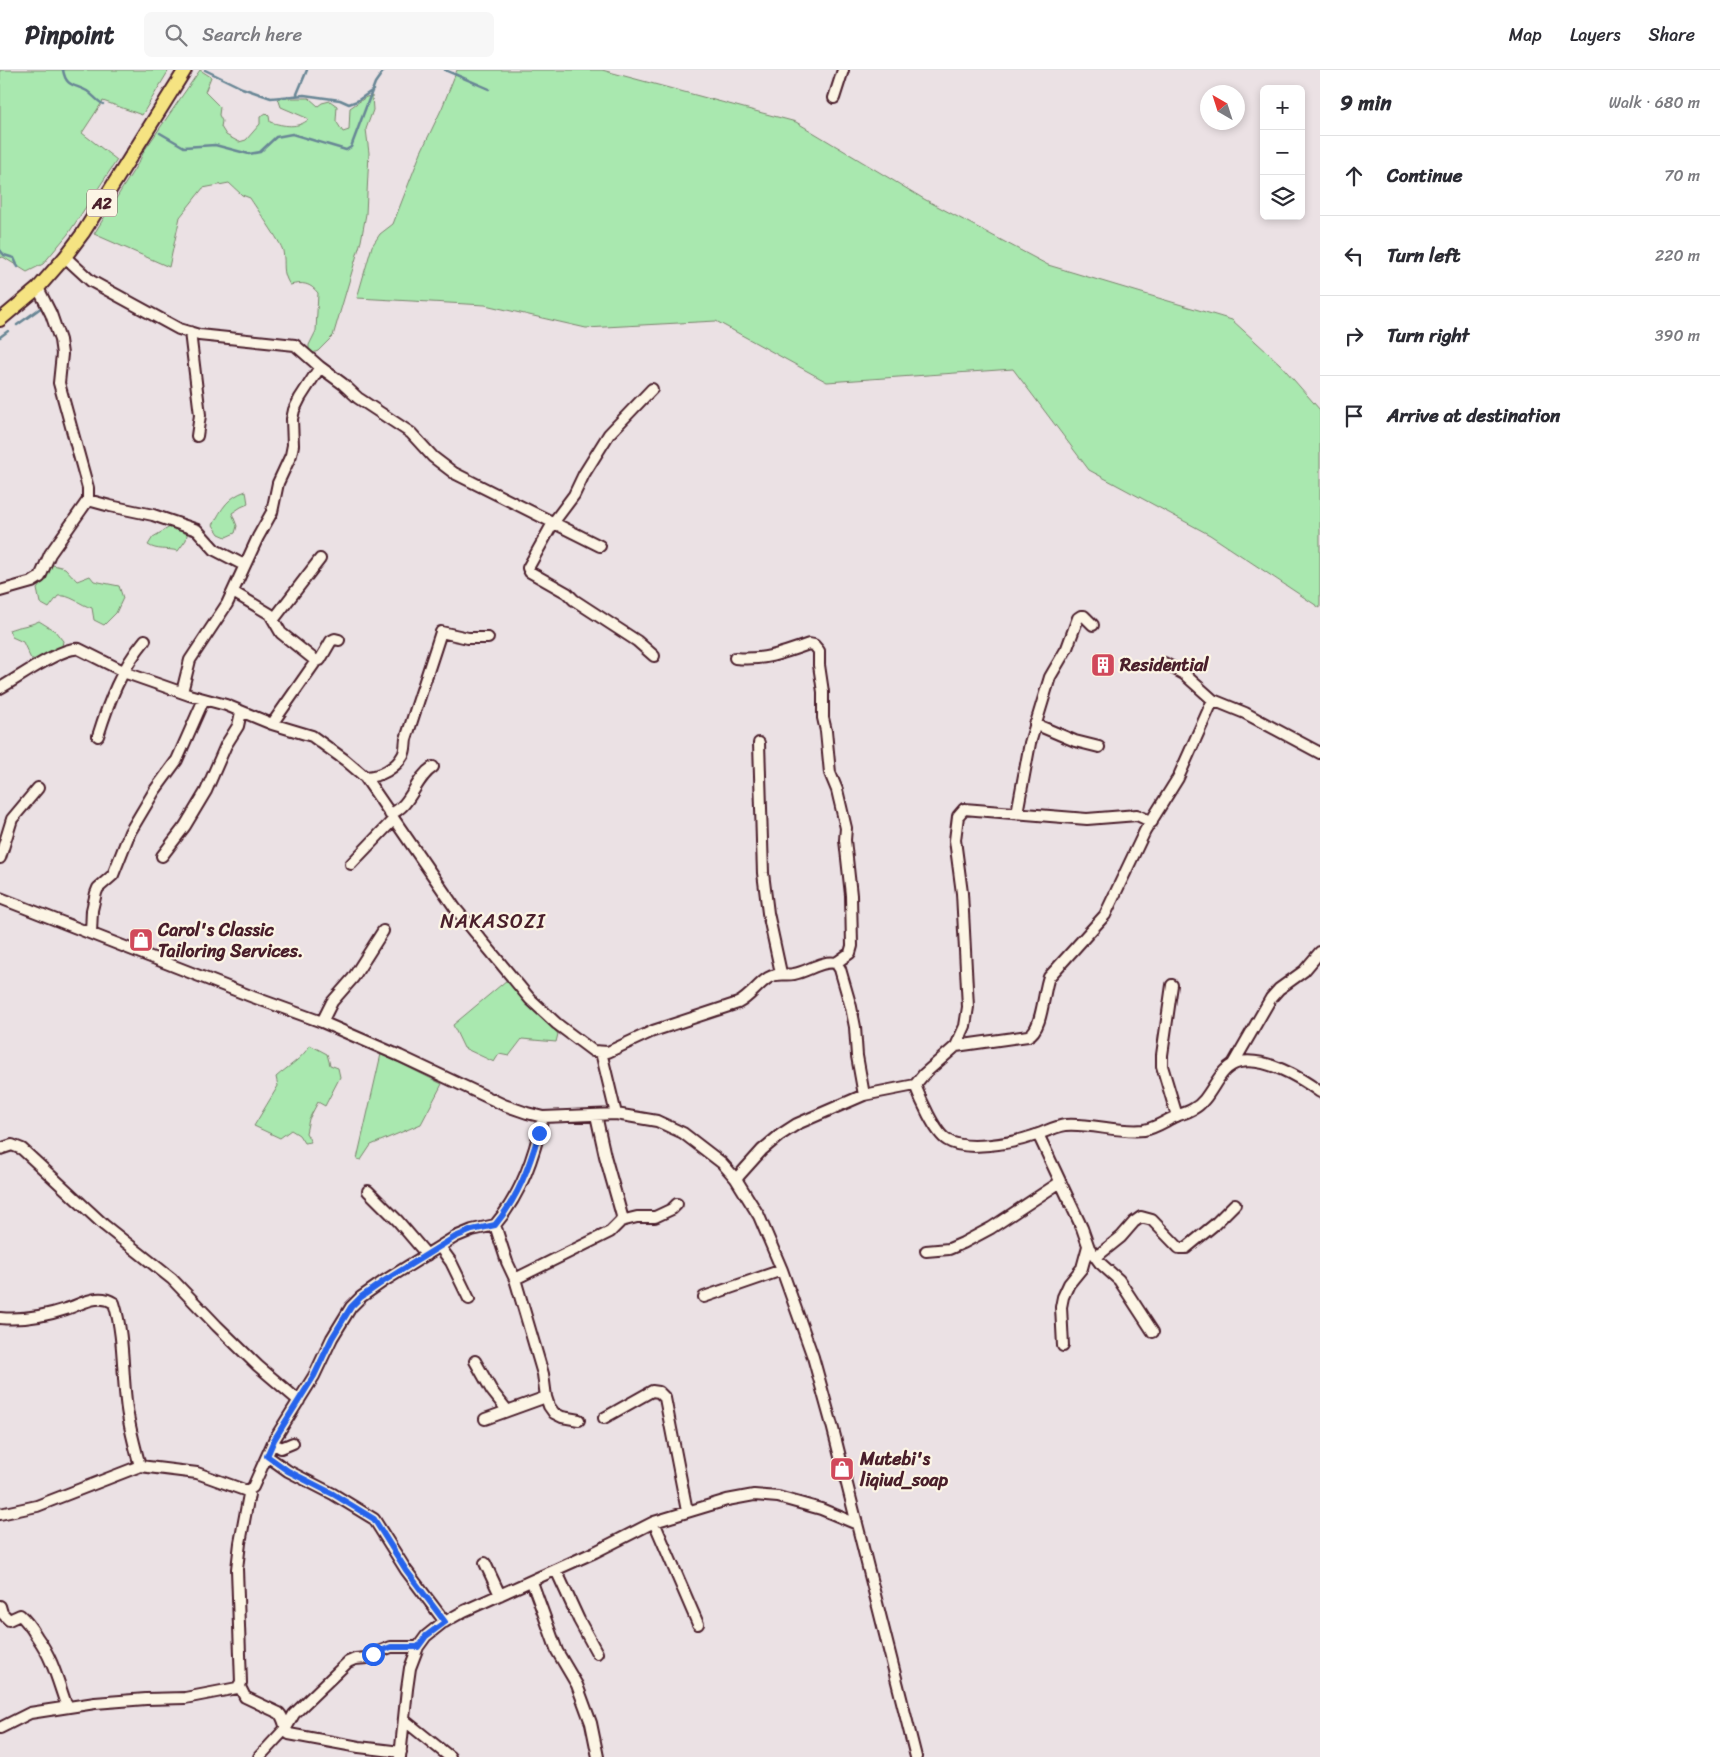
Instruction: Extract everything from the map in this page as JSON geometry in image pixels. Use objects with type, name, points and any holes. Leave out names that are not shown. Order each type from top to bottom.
[{"type":"main road","name":"A2","points":[[0,320],[38,288],[83,233],[185,70]]},
{"type":"street","points":[[834,98],[843,70]]},
{"type":"street","points":[[65,257],[92,281],[158,319],[190,332],[199,335],[295,345],[358,398],[411,433],[433,456],[454,473],[600,546]]},
{"type":"street","points":[[0,591],[36,580],[42,573],[50,554],[88,500],[88,488],[59,383],[62,354],[60,340],[38,288]]},
{"type":"street","points":[[190,332],[195,383],[200,408],[197,436]]},
{"type":"street","points":[[182,692],[190,660],[220,616],[258,536],[272,512],[278,483],[291,455],[294,410],[320,367]]},
{"type":"street","points":[[652,389],[609,434],[584,474],[574,495],[553,523],[528,568],[530,572],[567,593],[574,600],[637,641],[654,656]]},
{"type":"street","points":[[88,500],[153,515],[197,530],[215,550],[244,565]]},
{"type":"street","points":[[274,619],[320,559]]},
{"type":"street","points":[[233,592],[263,609],[274,619],[281,633],[316,661]]},
{"type":"street","points":[[1017,813],[1035,724],[1050,677],[1067,648],[1078,618],[1084,616],[1093,625]]},
{"type":"street","points":[[366,777],[376,777],[383,773],[396,764],[404,753],[406,738],[441,632],[468,638],[488,638]]},
{"type":"street","points":[[98,736],[112,692],[123,671],[146,640]]},
{"type":"street","points":[[272,724],[316,661],[320,660],[331,641],[339,640]]},
{"type":"street","points":[[0,688],[42,662],[72,648],[79,649],[123,671],[204,698],[272,724],[312,736],[366,777],[455,908],[530,999],[557,1024],[589,1048],[600,1052],[608,1052],[652,1030],[738,1003],[747,998],[766,979],[777,973],[794,974],[829,963],[836,963],[850,953],[852,946],[851,895],[845,840],[846,828],[837,790],[830,773],[826,731],[822,718],[823,692],[819,651],[814,645],[810,644],[778,656],[760,659],[735,658]]},
{"type":"street","points":[[1164,663],[1184,674],[1213,700],[1245,714],[1320,753]]},
{"type":"street","points":[[91,933],[92,910],[98,888],[113,875],[130,832],[154,790],[177,760],[204,698]]},
{"type":"street","points":[[956,1046],[1028,1036],[1034,1033],[1041,1013],[1049,977],[1104,915],[1121,878],[1178,778],[1213,700]]},
{"type":"street","points":[[162,856],[185,826],[206,791],[226,744],[238,726],[241,712]]},
{"type":"street","points":[[1035,724],[1075,740],[1099,747]]},
{"type":"street","points":[[759,743],[763,873],[768,913],[781,973]]},
{"type":"street","points":[[351,864],[392,816],[403,806],[422,777],[433,767]]},
{"type":"street","points":[[0,858],[12,819],[38,788]]},
{"type":"street","points":[[736,1179],[762,1150],[797,1124],[864,1095],[915,1085],[924,1074],[956,1046],[965,1026],[968,1007],[963,901],[956,840],[958,816],[964,809],[1087,819],[1137,815],[1152,822]]},
{"type":"street","points":[[0,898],[262,1001],[322,1022],[527,1114],[543,1117],[616,1114],[657,1122],[683,1133],[722,1163],[736,1179],[759,1216],[782,1270],[813,1357],[916,1757]]},
{"type":"street","points":[[322,1022],[332,1002],[353,978],[383,931]]},
{"type":"street","points":[[915,1085],[939,1132],[945,1140],[955,1144],[969,1146],[1003,1143],[1072,1125],[1123,1131],[1146,1130],[1202,1103],[1225,1070],[1233,1064],[1271,998],[1279,989],[1304,971],[1320,952]]},
{"type":"street","points":[[836,963],[840,969],[851,1007],[864,1095]]},
{"type":"street","points":[[1172,985],[1162,1066],[1177,1116]]},
{"type":"street","points":[[600,1052],[616,1114]]},
{"type":"street","points":[[1233,1064],[1254,1060],[1284,1071],[1320,1092]]},
{"type":"street","points":[[596,1115],[622,1216],[621,1221]]},
{"type":"street","points":[[0,1728],[30,1712],[94,1703],[185,1698],[237,1688],[241,1683],[237,1568],[240,1543],[250,1489],[273,1443],[314,1376],[332,1338],[351,1307],[361,1297],[455,1237],[472,1230],[495,1225],[518,1192],[530,1163],[543,1117]]},
{"type":"street","points":[[1038,1134],[1059,1183],[1082,1228],[1088,1246],[1119,1280],[1154,1332]]},
{"type":"street","points":[[0,1149],[12,1145],[22,1149],[104,1225],[172,1279],[258,1366],[299,1401]]},
{"type":"street","points":[[926,1251],[949,1249],[963,1243],[991,1228],[1059,1183]]},
{"type":"street","points":[[368,1191],[398,1221],[427,1255]]},
{"type":"street","points":[[516,1279],[610,1232],[621,1221],[637,1217],[655,1217],[672,1209],[677,1204]]},
{"type":"street","points":[[1096,1257],[1121,1237],[1138,1219],[1144,1217],[1152,1220],[1179,1248],[1186,1248],[1236,1204]]},
{"type":"street","points":[[495,1225],[507,1262],[516,1279],[543,1374],[546,1397],[554,1412],[562,1418],[579,1420]]},
{"type":"street","points":[[1063,1346],[1061,1307],[1063,1297],[1069,1284],[1082,1268],[1088,1246]]},
{"type":"street","points":[[440,1247],[451,1262],[469,1299]]},
{"type":"street","points":[[704,1297],[782,1270]]},
{"type":"street","points":[[0,1318],[15,1319],[64,1310],[102,1298],[110,1300],[114,1304],[122,1346],[130,1426],[140,1466]]},
{"type":"street","points":[[475,1361],[492,1391],[507,1410]]},
{"type":"street","points":[[604,1418],[652,1391],[659,1392],[665,1398],[687,1511]]},
{"type":"street","points":[[484,1419],[546,1397]]},
{"type":"street","points":[[273,1443],[281,1448],[293,1443]]},
{"type":"street","points":[[267,1456],[288,1471],[333,1494],[374,1519],[406,1570],[445,1622]]},
{"type":"street","points":[[0,1514],[37,1506],[140,1466],[197,1473],[237,1488],[247,1491],[250,1489]]},
{"type":"street","points":[[239,1685],[245,1697],[279,1713],[283,1717],[289,1734],[400,1754],[410,1668],[418,1647],[426,1636],[464,1611],[500,1594],[532,1582],[654,1522],[736,1498],[754,1495],[778,1497],[821,1509],[857,1524]]},
{"type":"street","points":[[654,1522],[698,1624]]},
{"type":"street","points":[[485,1563],[500,1594]]},
{"type":"street","points":[[556,1570],[579,1620],[597,1653]]},
{"type":"street","points":[[532,1582],[557,1651],[577,1685],[591,1723],[598,1757]]},
{"type":"street","points":[[0,1606],[2,1613],[9,1620],[20,1615],[28,1622],[44,1644],[67,1707]]},
{"type":"street","points":[[259,1757],[286,1728],[294,1714],[348,1662],[367,1658],[391,1647],[418,1647]]},
{"type":"street","points":[[404,1720],[450,1757]]},
{"type":"green space","points":[[0,70],[169,70],[142,115],[103,101],[82,133],[117,160],[68,234],[43,264],[27,272],[3,257],[0,258]]},
{"type":"green space","points":[[200,70],[211,77],[205,92],[220,107],[221,127],[226,135],[239,142],[246,140],[260,124],[260,117],[266,113],[269,116],[270,122],[286,125],[300,124],[309,119],[281,107],[278,98],[309,98],[318,106],[330,101],[337,106],[336,121],[343,132],[349,130],[350,108],[366,97],[372,96],[373,110],[366,129],[369,153],[366,214],[361,241],[333,336],[318,351],[313,353],[309,350],[309,345],[316,331],[318,293],[306,284],[290,285],[285,272],[283,251],[278,240],[250,198],[242,195],[229,183],[203,188],[180,217],[169,267],[94,234],[144,151]]},
{"type":"green space","points":[[457,70],[602,70],[796,122],[924,199],[1048,265],[1232,320],[1280,364],[1320,410],[1320,608],[1210,535],[1089,470],[1013,369],[827,382],[716,321],[586,328],[485,305],[357,298],[372,246],[380,234],[393,224],[421,152],[442,108]]},
{"type":"green space","points":[[246,491],[248,504],[232,513],[237,526],[235,533],[226,537],[219,534],[213,525],[219,513],[230,500]]},
{"type":"green space","points":[[175,524],[188,530],[186,540],[178,551],[155,548],[148,545],[153,537]]},
{"type":"green space","points":[[53,565],[65,568],[77,581],[90,576],[94,581],[119,586],[123,598],[116,613],[104,625],[94,620],[92,608],[71,598],[58,596],[49,608],[40,603],[37,589],[42,582],[37,576],[46,567]]},
{"type":"green space","points":[[39,621],[55,631],[63,641],[62,646],[39,660],[31,659],[23,642],[12,637],[9,630]]},
{"type":"green space","points":[[507,980],[558,1034],[556,1042],[522,1039],[509,1056],[499,1054],[494,1062],[464,1048],[453,1025]]},
{"type":"green space","points":[[310,1045],[327,1054],[330,1065],[338,1068],[340,1077],[325,1106],[318,1102],[309,1119],[306,1133],[311,1142],[304,1143],[299,1135],[291,1130],[280,1138],[254,1126],[278,1086],[276,1077],[299,1059]]},
{"type":"green space","points":[[381,1054],[442,1084],[421,1124],[371,1145],[361,1160],[357,1159]]},
{"type":"waterway","points":[[63,70],[68,82],[87,91],[103,104]]},
{"type":"waterway","points":[[205,70],[242,88],[271,98],[304,95],[340,100],[349,104],[373,90]]},
{"type":"waterway","points":[[297,94],[307,70]]},
{"type":"waterway","points":[[160,133],[184,147],[215,145],[249,154],[260,152],[276,137],[292,134],[346,150],[351,147],[375,83],[384,70]]},
{"type":"waterway","points":[[445,70],[489,89]]},
{"type":"waterway","points":[[0,250],[4,255],[14,258],[18,267]]},
{"type":"waterway","points":[[17,325],[42,307]]},
{"type":"waterway","points":[[0,337],[8,331]]},
{"type":"place","name":"Residential","points":[[1103,665]]},
{"type":"place","name":"Carol's Classic Tailoring Services.","points":[[141,940]]},
{"type":"place","name":"Mutebi's liqiud_soap","points":[[842,1469]]},
{"type":"district","name":"NAKASOZI","points":[[493,921]]},
{"type":"route","points":[[373,1654],[391,1647],[418,1647],[426,1636],[445,1622],[406,1570],[374,1519],[333,1494],[314,1486],[288,1471],[267,1456],[274,1440],[314,1376],[332,1338],[351,1307],[361,1297],[384,1281],[455,1237],[472,1230],[495,1225],[518,1192],[530,1163],[539,1133]]}]
